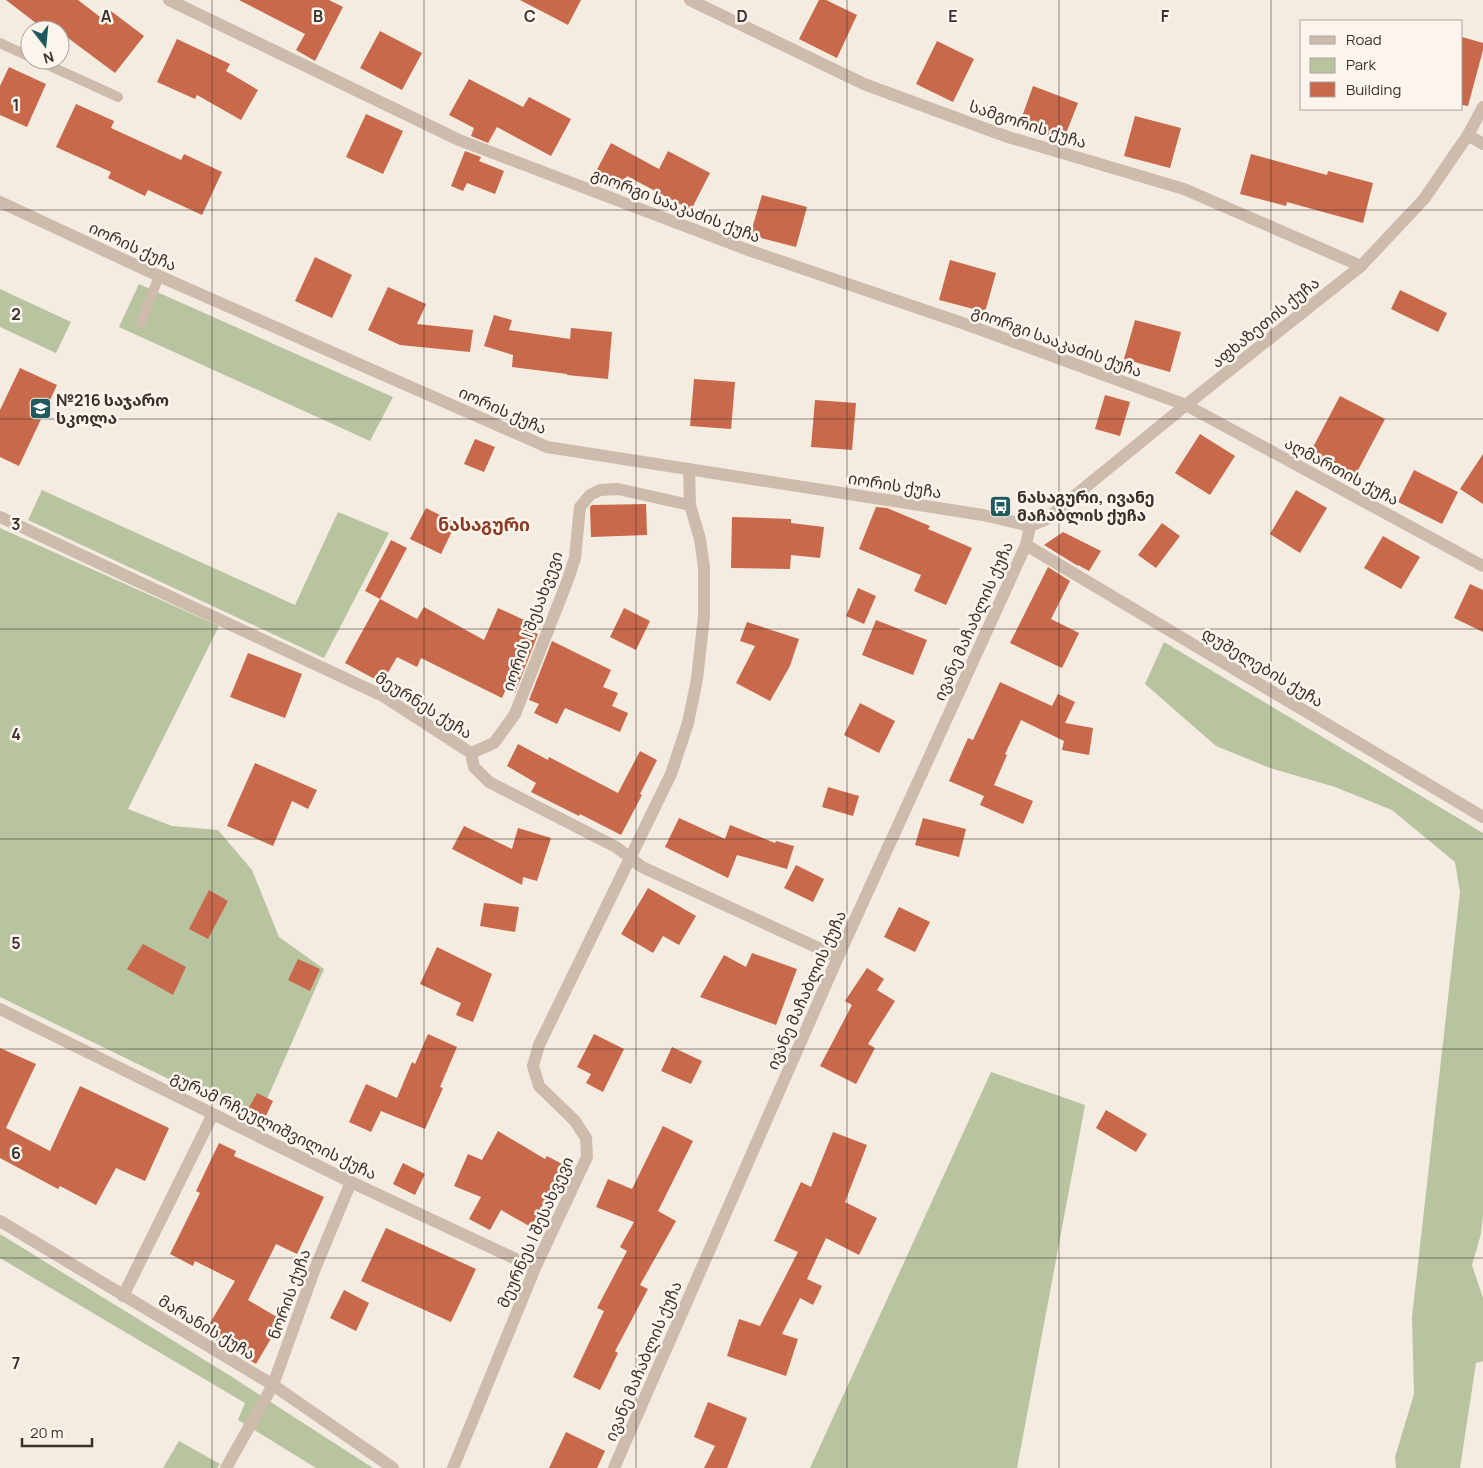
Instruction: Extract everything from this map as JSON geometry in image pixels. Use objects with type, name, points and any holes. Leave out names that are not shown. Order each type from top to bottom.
[{"type":"street","name":"გიორგი სააკაძის ქუჩა","points":[[169,0],[459,140],[748,250],[968,325],[1186,405]]},
{"type":"street","name":"სამგორის ქუჩა","points":[[690,0],[864,84],[1008,137],[1184,189],[1361,266]]},
{"type":"street","name":"აფხაზეთის ქუჩა","points":[[1030,526],[1047,519],[1186,405],[1361,266],[1424,200],[1468,135],[1483,107]]},
{"type":"street","points":[[1468,135],[1483,144]]},
{"type":"street","name":"იორის ქუჩა","points":[[0,202],[159,276],[546,446],[983,515],[1030,526]]},
{"type":"street","name":"აღმართის ქუჩა","points":[[1186,405],[1483,566]]},
{"type":"street","name":"მეურნეს I შესახვევი","points":[[454,1468],[535,1268],[587,1157],[586,1138],[576,1121],[539,1086],[533,1066],[539,1045],[631,860],[671,774],[688,723],[697,679],[704,616],[704,568],[700,539],[690,505],[689,469]]},
{"type":"street","name":"იორის I შესახვევი","points":[[471,753],[494,743],[515,714],[567,582],[575,558],[580,507],[590,495],[600,490],[618,489],[690,505]]},
{"type":"street","name":"მეურნეს ქუჩა","points":[[0,517],[383,696],[471,753],[474,767],[489,782],[616,847],[642,867],[838,957]]},
{"type":"street","name":"ივანე მაჩაბლის ქუჩა","points":[[614,1468],[838,957],[1026,544],[1030,526]]},
{"type":"street","name":"დუშელების ქუჩა","points":[[1026,544],[1483,817]]},
{"type":"street","name":"გურამ რჩეულიშვილის ქუჩა","points":[[0,1009],[351,1182],[535,1268]]},
{"type":"street","points":[[123,1296],[213,1114]]},
{"type":"street","name":"ნორის ქუჩა","points":[[226,1468],[273,1385],[314,1271],[351,1182]]},
{"type":"street","name":"მარანის ქუჩა","points":[[0,1221],[273,1385],[393,1468]]},
{"type":"lane","points":[[0,43],[20,52]]},
{"type":"lane","points":[[58,70],[118,98]]},
{"type":"lane","points":[[141,323],[159,276]]},
{"type":"green space","points":[[139,284],[393,397],[370,441],[119,327]]},
{"type":"green space","points":[[0,289],[71,322],[56,353],[0,327]]},
{"type":"green space","points":[[42,490],[295,605],[338,512],[389,533],[324,658],[28,520]]},
{"type":"green space","points":[[0,528],[219,626],[128,809],[172,826],[218,830],[252,870],[279,937],[324,969],[257,1122],[0,997]]},
{"type":"green space","points":[[1164,642],[1483,833],[1483,1215],[1481,1234],[1472,1265],[1483,1298],[1483,1361],[1476,1363],[1460,1468],[1396,1468],[1395,1457],[1414,1394],[1412,1317],[1460,892],[1455,862],[1392,810],[1335,787],[1270,768],[1216,746],[1145,684]]},
{"type":"green space","points":[[991,1072],[1085,1105],[1017,1468],[810,1468]]},
{"type":"green space","points":[[0,1234],[229,1375],[373,1468],[316,1468],[238,1420],[245,1403],[0,1258]]},
{"type":"green space","points":[[179,1441],[220,1464],[217,1468],[163,1468]]},
{"type":"building","points":[[6,0],[78,0],[104,20],[111,11],[144,36],[115,73],[70,39],[70,20],[32,20]]},
{"type":"building","points":[[239,0],[329,0],[343,7],[315,61],[296,50],[305,34]]},
{"type":"building","points":[[520,0],[581,0],[568,25]]},
{"type":"building","points":[[819,0],[826,0],[857,15],[837,58],[799,39]]},
{"type":"building","points":[[380,31],[422,53],[402,90],[360,68]]},
{"type":"building","points":[[1463,37],[1483,43],[1483,50],[1468,106],[1463,105]]},
{"type":"building","points":[[177,39],[230,64],[226,71],[258,90],[241,120],[197,95],[195,99],[157,82]]},
{"type":"building","points":[[937,41],[974,59],[953,102],[916,84]]},
{"type":"building","points":[[9,67],[46,84],[27,127],[0,115],[0,86]]},
{"type":"building","points":[[469,79],[523,107],[529,97],[571,119],[551,156],[497,127],[488,143],[471,136],[474,128],[449,115]]},
{"type":"building","points":[[1033,86],[1078,103],[1063,141],[1019,125]]},
{"type":"building","points":[[76,104],[114,121],[111,128],[181,160],[184,154],[222,172],[202,215],[148,190],[145,196],[108,178],[111,172],[56,147]]},
{"type":"building","points":[[366,114],[403,131],[383,174],[346,157]]},
{"type":"building","points":[[1135,116],[1181,128],[1170,168],[1124,156]]},
{"type":"building","points":[[611,143],[659,169],[668,151],[710,173],[691,210],[627,176],[619,191],[593,177]]},
{"type":"building","points":[[465,151],[481,157],[479,161],[504,171],[495,194],[467,183],[463,191],[451,186]]},
{"type":"building","points":[[1251,154],[1327,175],[1328,171],[1373,183],[1363,223],[1287,202],[1286,206],[1240,194]]},
{"type":"building","points":[[762,195],[807,207],[796,247],[750,235]]},
{"type":"building","points":[[315,257],[352,275],[332,318],[295,301]]},
{"type":"building","points":[[950,260],[996,273],[985,312],[939,300]]},
{"type":"building","points":[[388,287],[426,304],[417,324],[473,330],[470,352],[400,345],[368,330]]},
{"type":"building","points":[[1400,290],[1447,313],[1438,332],[1391,309]]},
{"type":"building","points":[[494,315],[512,320],[509,330],[570,339],[571,328],[612,332],[608,379],[512,367],[513,355],[484,346]]},
{"type":"building","points":[[1135,320],[1181,332],[1170,372],[1124,359]]},
{"type":"building","points":[[20,368],[57,385],[19,466],[0,457],[0,410]]},
{"type":"building","points":[[694,379],[735,382],[731,429],[690,426]]},
{"type":"building","points":[[1105,395],[1130,402],[1120,436],[1095,429]]},
{"type":"building","points":[[1340,396],[1385,419],[1356,474],[1311,451]]},
{"type":"building","points":[[815,400],[856,403],[852,450],[811,447]]},
{"type":"building","points":[[1200,434],[1235,456],[1210,495],[1175,473]]},
{"type":"building","points":[[475,439],[495,447],[484,472],[464,464]]},
{"type":"building","points":[[1483,454],[1483,504],[1460,489]]},
{"type":"building","points":[[1414,470],[1458,492],[1442,524],[1398,502]]},
{"type":"building","points":[[1296,490],[1327,508],[1300,553],[1270,534]]},
{"type":"building","points":[[646,504],[647,535],[591,537],[590,507],[592,505]]},
{"type":"building","points":[[876,507],[887,508],[930,526],[928,529],[972,548],[946,605],[914,591],[921,575],[859,549]]},
{"type":"building","points":[[426,508],[456,523],[441,554],[410,539]]},
{"type":"building","points":[[732,517],[791,519],[791,523],[824,527],[820,558],[791,555],[790,569],[731,568]]},
{"type":"building","points":[[1162,523],[1180,536],[1156,568],[1138,555]]},
{"type":"building","points":[[1063,532],[1101,551],[1089,571],[1044,545]]},
{"type":"building","points":[[1383,536],[1420,557],[1401,589],[1364,568]]},
{"type":"building","points":[[391,540],[407,548],[380,599],[365,591]]},
{"type":"building","points":[[1048,567],[1070,581],[1051,619],[1079,633],[1062,668],[1010,643]]},
{"type":"building","points":[[1470,584],[1483,590],[1483,632],[1454,618]]},
{"type":"building","points":[[858,588],[876,596],[864,624],[846,616]]},
{"type":"building","points":[[380,599],[417,619],[424,607],[484,640],[498,608],[535,625],[532,632],[538,634],[515,693],[506,689],[502,698],[421,658],[417,667],[397,657],[382,683],[345,663]]},
{"type":"building","points":[[624,608],[650,621],[636,650],[610,637]]},
{"type":"building","points":[[876,620],[927,640],[913,675],[862,655]]},
{"type":"building","points":[[747,622],[799,639],[790,666],[770,701],[736,683],[755,646],[740,641]]},
{"type":"building","points":[[552,641],[611,670],[603,687],[618,693],[612,706],[628,713],[620,732],[565,708],[557,724],[534,713],[539,704],[529,700]]},
{"type":"building","points":[[248,653],[302,674],[285,718],[230,697]]},
{"type":"building","points":[[1000,682],[1052,706],[1058,694],[1075,702],[1065,723],[1093,728],[1089,755],[1062,750],[1064,741],[1021,720],[1005,754],[1007,755],[994,785],[1033,801],[1023,824],[980,805],[984,796],[949,781],[968,738],[973,740]]},
{"type":"building","points":[[860,703],[895,721],[879,753],[844,735]]},
{"type":"building","points":[[518,744],[548,760],[549,757],[618,793],[640,751],[657,760],[640,794],[642,795],[621,835],[531,792],[536,783],[507,766]]},
{"type":"building","points":[[255,763],[317,790],[308,809],[292,801],[273,846],[227,826]]},
{"type":"building","points":[[828,787],[859,796],[853,816],[822,807]]},
{"type":"building","points":[[679,818],[725,839],[730,825],[775,843],[776,841],[794,846],[787,869],[737,855],[728,878],[665,847]]},
{"type":"building","points":[[923,818],[966,829],[959,857],[915,845]]},
{"type":"building","points":[[464,826],[512,849],[518,828],[551,838],[537,881],[523,877],[522,885],[452,849]]},
{"type":"building","points":[[796,865],[824,879],[813,902],[784,888]]},
{"type":"building","points":[[648,888],[696,916],[679,945],[663,936],[653,953],[621,934]]},
{"type":"building","points":[[209,890],[228,901],[208,939],[189,929]]},
{"type":"building","points":[[484,903],[519,907],[515,932],[480,926]]},
{"type":"building","points":[[899,907],[930,922],[915,952],[884,937]]},
{"type":"building","points":[[143,944],[186,967],[173,995],[127,969]]},
{"type":"building","points":[[437,947],[492,974],[473,1022],[456,1015],[461,1003],[420,984]]},
{"type":"building","points":[[752,953],[797,969],[776,1025],[700,997],[724,955],[746,967]]},
{"type":"building","points":[[298,959],[320,969],[310,991],[288,980]]},
{"type":"building","points":[[867,968],[884,979],[877,990],[895,1001],[868,1044],[875,1048],[856,1084],[820,1066],[852,1005],[845,1001]]},
{"type":"building","points":[[428,1034],[457,1047],[440,1087],[443,1088],[425,1129],[381,1111],[371,1132],[349,1122],[366,1084],[397,1098],[412,1062],[415,1064]]},
{"type":"building","points":[[594,1034],[624,1049],[603,1092],[586,1083],[591,1074],[577,1067]]},
{"type":"building","points":[[672,1047],[702,1061],[691,1084],[661,1071]]},
{"type":"building","points":[[0,1048],[36,1064],[6,1128],[50,1151],[80,1086],[169,1128],[145,1181],[116,1168],[96,1205],[60,1186],[58,1189],[0,1158]]},
{"type":"building","points":[[257,1093],[273,1101],[264,1120],[247,1111]]},
{"type":"building","points":[[1106,1110],[1147,1134],[1136,1152],[1096,1128]]},
{"type":"building","points":[[663,1126],[693,1141],[658,1211],[676,1221],[640,1285],[648,1289],[615,1351],[618,1353],[600,1390],[573,1377],[604,1311],[597,1308],[627,1251],[620,1247],[634,1222],[596,1207],[608,1179],[632,1189]]},
{"type":"building","points":[[498,1131],[545,1159],[547,1156],[564,1165],[531,1227],[501,1210],[490,1230],[469,1219],[481,1197],[454,1186],[468,1154],[482,1160]]},
{"type":"building","points":[[833,1132],[867,1145],[845,1202],[877,1218],[859,1255],[826,1238],[807,1279],[822,1286],[813,1305],[800,1298],[782,1334],[798,1339],[786,1376],[727,1356],[739,1319],[760,1326],[798,1252],[774,1241],[801,1182],[811,1187]]},
{"type":"building","points":[[219,1143],[236,1151],[234,1156],[324,1197],[297,1254],[276,1244],[248,1300],[282,1320],[256,1364],[204,1333],[235,1281],[195,1261],[193,1266],[170,1254],[200,1193],[196,1191]]},
{"type":"building","points":[[403,1163],[425,1174],[415,1195],[393,1184]]},
{"type":"building","points":[[386,1228],[476,1269],[451,1322],[361,1281]]},
{"type":"building","points":[[344,1290],[369,1303],[356,1331],[330,1318]]},
{"type":"building","points":[[708,1402],[747,1418],[727,1468],[704,1468],[715,1446],[694,1437]]},
{"type":"building","points":[[566,1432],[605,1451],[597,1468],[549,1468]]},
{"type":"place","name":"№216 საჯარო სკოლა","points":[[40,409]]},
{"type":"place","name":"ნასაგური, ივანე მაჩაბლის ქუჩა","points":[[1001,506]]},
{"type":"district","name":"ნასაგური","points":[[484,524]]}]
